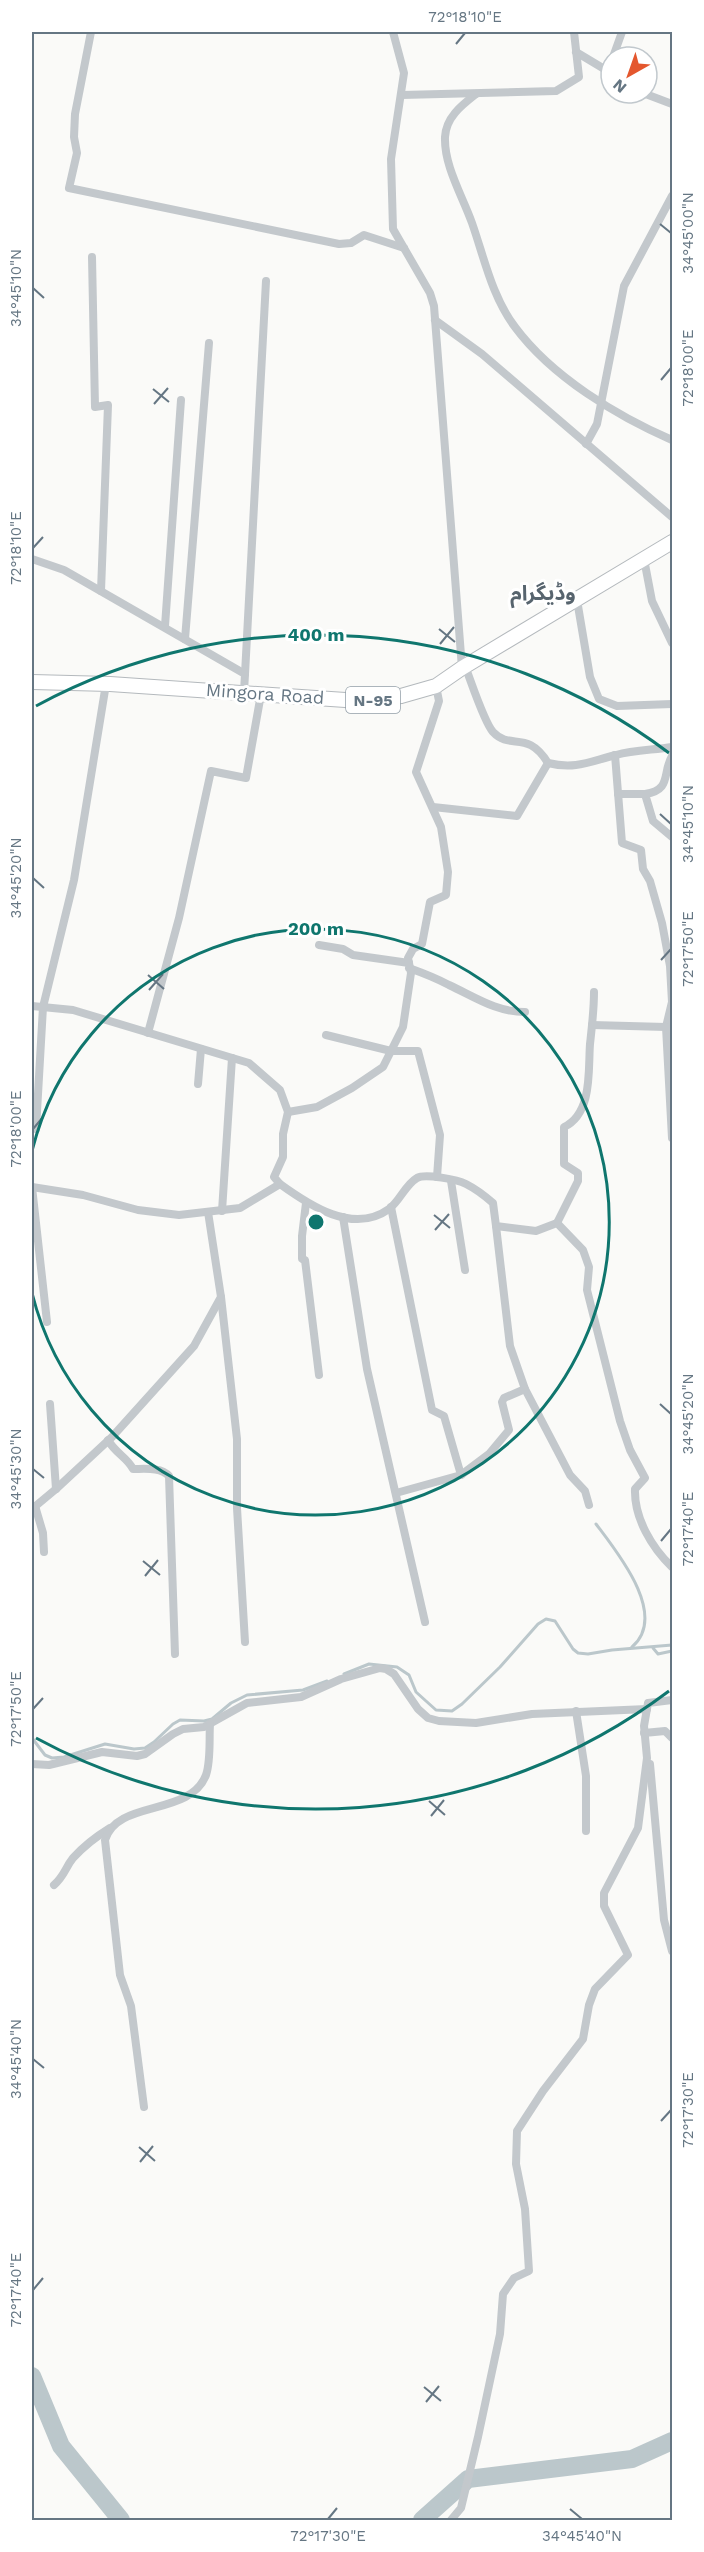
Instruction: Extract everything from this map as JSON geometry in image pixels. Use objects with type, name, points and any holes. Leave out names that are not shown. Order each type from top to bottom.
[{"type":"highway","name":"Mingora Road","points":[[32,682],[106,684],[360,701],[401,696],[436,686],[672,542]]},
{"type":"street","points":[[91,32],[75,114],[74,136],[77,153],[69,188],[339,244],[351,243],[364,235],[404,248]]},
{"type":"street","points":[[393,32],[404,73],[391,159],[393,229],[430,292],[434,306],[464,667],[492,731],[501,739],[526,742],[537,748],[548,763],[558,766],[591,764],[615,755],[672,747]]},
{"type":"street","points":[[402,95],[556,91],[579,77],[574,32]]},
{"type":"street","points":[[576,52],[599,64]]},
{"type":"street","points":[[476,94],[455,110],[445,134],[446,158],[472,225],[481,258],[514,327],[559,373],[602,404],[672,440]]},
{"type":"street","points":[[586,444],[597,424],[602,404],[624,286],[672,196]]},
{"type":"street","points":[[92,257],[95,407],[108,405],[101,591]]},
{"type":"street","points":[[244,693],[266,281]]},
{"type":"street","points":[[435,320],[482,354],[672,517]]},
{"type":"street","points":[[185,639],[209,343]]},
{"type":"street","points":[[165,626],[181,400]]},
{"type":"street","points":[[32,559],[64,570],[245,674]]},
{"type":"street","points":[[644,559],[652,601],[672,643]]},
{"type":"street","points":[[577,600],[591,677],[599,699],[617,706],[672,704]]},
{"type":"street","points":[[36,1129],[43,1006],[74,880],[106,684]]},
{"type":"street","points":[[288,1112],[317,1107],[352,1088],[383,1066],[404,1027],[411,980],[410,954],[422,944],[430,902],[446,895],[448,872],[441,827],[433,807],[424,794],[416,772],[416,766],[439,700],[436,686]]},
{"type":"street","points":[[148,1033],[179,918],[211,771],[246,778],[261,694]]},
{"type":"street","points":[[615,755],[622,843],[641,850],[643,869],[650,881],[662,923],[670,966],[671,993],[666,1027],[672,1134]]},
{"type":"street","points":[[618,794],[645,794],[656,791],[666,783],[672,756]]},
{"type":"street","points":[[433,807],[517,816],[548,763]]},
{"type":"street","points":[[645,794],[653,821],[672,837]]},
{"type":"street","points":[[319,945],[343,949],[353,955],[409,966],[491,1006],[509,1012],[525,1012]]},
{"type":"street","points":[[496,1226],[536,1231],[556,1223],[578,1181],[578,1173],[564,1164],[564,1126],[570,1124],[585,1098],[588,1086],[594,992]]},
{"type":"street","points":[[32,1006],[73,1010],[249,1063],[279,1090],[288,1112],[283,1134],[283,1157],[274,1177],[306,1203],[359,1221],[388,1211],[417,1178],[427,1176],[465,1183],[493,1203],[510,1346],[525,1389],[570,1475],[585,1491],[590,1505]]},
{"type":"street","points":[[592,1025],[666,1027]]},
{"type":"street","points":[[326,1035],[391,1051],[418,1051],[440,1135],[437,1178]]},
{"type":"street","points":[[198,1084],[201,1049]]},
{"type":"street","points":[[222,1211],[232,1058]]},
{"type":"street","points":[[451,1181],[465,1270]]},
{"type":"street","points":[[47,1322],[32,1187],[83,1196],[138,1210],[179,1215],[240,1208],[280,1184]]},
{"type":"street","points":[[306,1203],[302,1259],[305,1260],[319,1375]]},
{"type":"street","points":[[391,1207],[432,1410],[444,1416],[461,1474]]},
{"type":"street","points":[[208,1212],[221,1297],[237,1439],[237,1508],[245,1642]]},
{"type":"street","points":[[343,1217],[367,1369],[425,1622]]},
{"type":"street","points":[[556,1223],[583,1250],[589,1267],[587,1290],[620,1422],[630,1450],[645,1478],[635,1489],[639,1512],[656,1551],[672,1567]]},
{"type":"street","points":[[44,1552],[43,1533],[33,1508],[56,1490],[108,1440],[194,1346],[221,1297]]},
{"type":"street","points":[[396,1493],[461,1474],[489,1454],[508,1430],[502,1402],[504,1398],[525,1389]]},
{"type":"street","points":[[50,1404],[56,1490]]},
{"type":"street","points":[[108,1440],[114,1450],[128,1459],[133,1469],[159,1470],[166,1472],[169,1476],[175,1653]]},
{"type":"street","points":[[32,1764],[49,1765],[102,1752],[137,1756],[145,1754],[183,1729],[204,1727],[247,1703],[301,1697],[341,1680],[380,1668],[387,1669],[394,1674],[408,1691],[418,1709],[428,1718],[439,1721],[476,1723],[532,1714],[647,1709]]},
{"type":"street","points":[[672,1700],[648,1703],[644,1733],[658,1844],[664,1920],[672,1950]]},
{"type":"street","points":[[576,1711],[586,1776],[586,1831]]},
{"type":"street","points":[[54,1885],[65,1875],[72,1859],[99,1835],[133,1814],[177,1801],[199,1785],[206,1774],[210,1724]]},
{"type":"street","points":[[644,1733],[665,1731],[672,1738]]},
{"type":"street","points":[[451,2520],[461,2508],[478,2437],[500,2334],[502,2294],[514,2278],[529,2271],[525,2209],[516,2164],[517,2131],[543,2091],[583,2039],[589,2005],[595,1989],[628,1955],[604,1906],[604,1893],[638,1828],[647,1758]]},
{"type":"street","points":[[110,1828],[105,1840],[120,1975],[131,2006],[144,2107]]},
{"type":"waterway","points":[[596,1524],[626,1567],[636,1584],[642,1601],[645,1618],[642,1634],[632,1647]]},
{"type":"waterway","points":[[344,1674],[369,1664],[397,1667],[409,1675],[416,1692],[436,1710],[452,1711],[500,1667],[538,1624],[546,1619],[555,1621],[578,1653],[588,1654],[672,1645]]},
{"type":"waterway","points":[[653,1648],[658,1654],[672,1651]]},
{"type":"waterway","points":[[32,1738],[45,1755],[52,1758],[64,1757],[105,1744],[134,1749],[145,1748],[180,1720],[212,1719],[231,1703],[247,1695],[303,1690],[327,1681]]},
{"type":"waterway","points":[[32,2376],[61,2446],[121,2520]]},
{"type":"waterway","points":[[422,2520],[468,2479],[632,2459],[672,2441]]},
{"type":"district","name":"وڈیگرام","points":[[543,593]]}]
